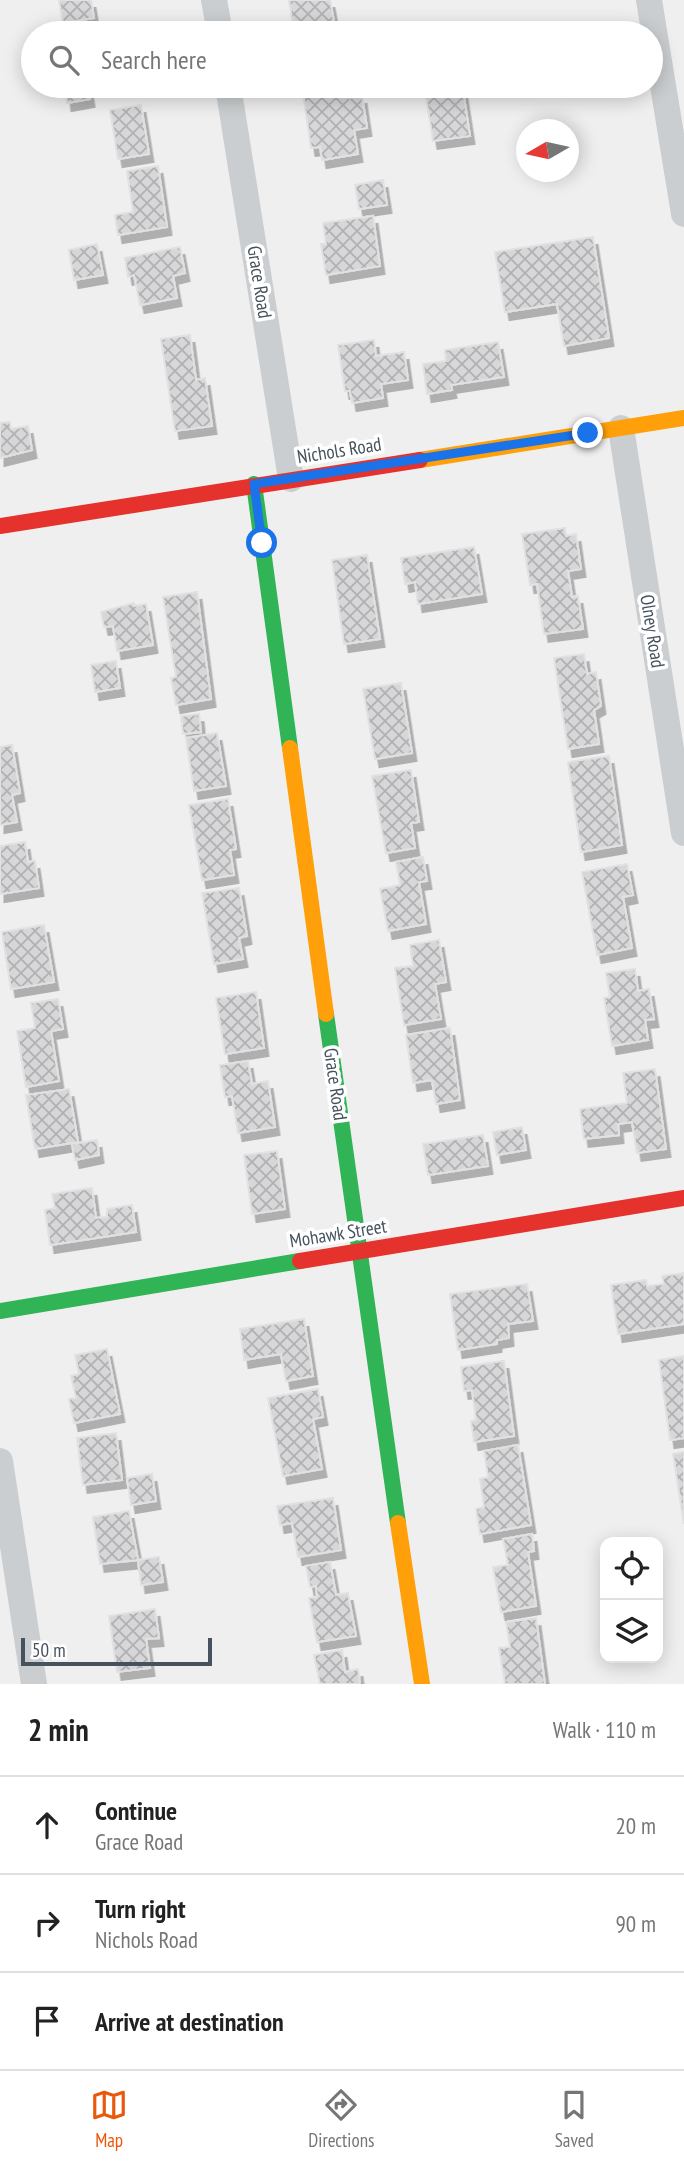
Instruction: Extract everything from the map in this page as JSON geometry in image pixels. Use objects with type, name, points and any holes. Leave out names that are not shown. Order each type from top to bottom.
[{"type":"street","points":[[214,0],[218,21]]},
{"type":"street","points":[[649,0],[652,21]]},
{"type":"street","points":[[663,86],[684,214]]},
{"type":"street","name":"Grace Road","points":[[230,98],[291,479]]},
{"type":"street","name":"Nichols Road","points":[[0,526],[684,418]]},
{"type":"street","name":"Olney Road","points":[[621,428],[684,833]]},
{"type":"street","name":"Grace Road","points":[[254,484],[358,1251],[422,1684]]},
{"type":"street","name":"Mohawk Street","points":[[0,1311],[684,1198]]},
{"type":"street","points":[[0,1461],[34,1684]]},
{"type":"building","points":[[59,0],[91,0],[94,18],[63,21]]},
{"type":"building","points":[[289,0],[330,0],[334,21],[292,21]]},
{"type":"building","points":[[66,98],[90,98],[90,99],[67,103]]},
{"type":"building","points":[[304,98],[362,98],[367,128],[354,130],[358,154],[322,160],[320,147],[311,148]]},
{"type":"building","points":[[426,98],[464,98],[470,136],[433,141]]},
{"type":"building","points":[[141,105],[149,154],[118,159],[110,110]]},
{"type":"building","points":[[158,166],[167,227],[118,235],[115,215],[133,212],[127,171]]},
{"type":"building","points":[[383,180],[387,205],[359,209],[355,185]]},
{"type":"building","points":[[373,216],[380,266],[326,275],[321,244],[326,244],[323,223]]},
{"type":"building","points":[[593,237],[609,338],[564,346],[557,304],[505,312],[495,252]]},
{"type":"building","points":[[97,244],[103,275],[74,280],[69,250]]},
{"type":"building","points":[[180,247],[185,273],[173,276],[177,298],[140,305],[134,275],[128,277],[125,258]]},
{"type":"building","points":[[190,335],[196,380],[205,378],[212,426],[175,431],[161,339]]},
{"type":"building","points":[[374,340],[376,356],[404,352],[408,380],[381,384],[383,398],[352,403],[350,391],[345,391],[338,345]]},
{"type":"building","points":[[498,342],[504,377],[451,385],[452,390],[427,394],[423,364],[446,361],[445,350]]},
{"type":"building","points":[[10,422],[11,429],[28,426],[32,450],[0,458],[0,423]]},
{"type":"building","points":[[565,528],[566,536],[576,534],[581,569],[568,571],[572,597],[578,596],[583,629],[544,634],[537,584],[530,585],[522,534]]},
{"type":"building","points":[[474,547],[482,594],[418,604],[415,582],[405,584],[401,558]]},
{"type":"building","points":[[367,555],[380,639],[344,644],[332,560]]},
{"type":"building","points":[[197,592],[211,699],[176,705],[171,678],[176,677],[163,597]]},
{"type":"building","points":[[134,603],[134,606],[146,604],[153,645],[117,651],[113,626],[104,627],[101,612]]},
{"type":"building","points":[[584,654],[587,674],[596,672],[601,706],[594,710],[599,744],[568,749],[554,658]]},
{"type":"building","points":[[116,661],[120,688],[95,692],[91,665]]},
{"type":"building","points":[[401,683],[412,753],[375,759],[363,689]]},
{"type":"building","points":[[199,714],[201,732],[183,734],[181,716]]},
{"type":"building","points":[[217,733],[226,786],[194,791],[186,738]]},
{"type":"building","points":[[12,745],[20,793],[12,795],[17,822],[0,825],[0,747]]},
{"type":"building","points":[[609,756],[622,845],[581,852],[568,762]]},
{"type":"building","points":[[411,770],[419,822],[411,823],[415,848],[386,853],[372,776]]},
{"type":"building","points":[[228,799],[236,849],[230,850],[234,875],[202,880],[189,805]]},
{"type":"building","points":[[25,842],[28,862],[35,861],[39,888],[0,894],[0,846]]},
{"type":"building","points":[[423,857],[427,881],[419,882],[426,924],[388,931],[380,889],[400,885],[396,862]]},
{"type":"building","points":[[627,864],[633,895],[623,897],[632,948],[597,955],[582,872]]},
{"type":"building","points":[[239,888],[247,936],[239,938],[243,959],[214,964],[202,893]]},
{"type":"building","points":[[44,925],[54,982],[11,989],[2,932]]},
{"type":"building","points":[[439,940],[446,982],[435,984],[441,1019],[404,1025],[395,968],[413,966],[410,945]]},
{"type":"building","points":[[635,969],[638,991],[649,989],[654,1019],[645,1020],[648,1040],[612,1046],[604,998],[610,997],[606,973]]},
{"type":"building","points":[[256,992],[264,1048],[225,1054],[216,998]]},
{"type":"building","points":[[58,999],[63,1029],[51,1031],[59,1081],[26,1087],[17,1031],[35,1028],[31,1003]]},
{"type":"building","points":[[450,1028],[460,1100],[436,1104],[432,1080],[413,1083],[406,1035]]},
{"type":"building","points":[[248,1061],[252,1084],[268,1081],[275,1127],[238,1133],[232,1096],[225,1097],[220,1065]]},
{"type":"building","points":[[655,1069],[666,1149],[637,1153],[632,1122],[618,1124],[619,1135],[584,1139],[580,1109],[627,1103],[623,1073]]},
{"type":"building","points":[[69,1089],[78,1142],[35,1149],[26,1095]]},
{"type":"building","points":[[522,1127],[526,1150],[497,1155],[493,1132]]},
{"type":"building","points":[[483,1135],[488,1166],[428,1175],[423,1144]]},
{"type":"building","points":[[97,1140],[99,1155],[75,1160],[72,1144]]},
{"type":"building","points":[[277,1151],[285,1209],[252,1214],[244,1155]]},
{"type":"building","points":[[92,1188],[96,1218],[107,1217],[107,1209],[132,1205],[136,1232],[50,1245],[45,1210],[55,1208],[52,1194]]},
{"type":"building","points":[[684,1273],[684,1324],[618,1334],[611,1285],[646,1280],[647,1286],[664,1284],[662,1276]]},
{"type":"building","points":[[527,1284],[533,1321],[508,1324],[509,1338],[497,1340],[497,1344],[458,1350],[450,1294]]},
{"type":"building","points":[[304,1319],[313,1376],[286,1381],[281,1354],[244,1360],[240,1329]]},
{"type":"building","points":[[107,1349],[120,1414],[74,1423],[69,1399],[76,1398],[71,1376],[79,1374],[75,1355]]},
{"type":"building","points":[[684,1356],[684,1438],[670,1440],[659,1360]]},
{"type":"building","points":[[504,1361],[514,1436],[474,1442],[471,1421],[476,1420],[472,1390],[464,1391],[461,1367]]},
{"type":"building","points":[[318,1389],[323,1417],[313,1419],[322,1469],[283,1476],[268,1398]]},
{"type":"building","points":[[116,1433],[122,1480],[83,1485],[77,1438]]},
{"type":"building","points":[[518,1445],[531,1525],[480,1534],[476,1509],[484,1507],[480,1479],[488,1477],[484,1451]]},
{"type":"building","points":[[684,1452],[684,1524],[673,1454]]},
{"type":"building","points":[[152,1474],[156,1501],[131,1505],[127,1478]]},
{"type":"building","points":[[333,1498],[341,1550],[298,1557],[292,1523],[280,1525],[277,1506]]},
{"type":"building","points":[[129,1511],[138,1560],[100,1564],[93,1517]]},
{"type":"building","points":[[532,1534],[534,1551],[528,1552],[536,1606],[501,1612],[493,1567],[508,1565],[503,1539]]},
{"type":"building","points":[[159,1557],[163,1582],[141,1585],[138,1560]]},
{"type":"building","points":[[330,1562],[336,1595],[348,1593],[356,1636],[317,1642],[309,1598],[317,1597],[316,1586],[310,1587],[306,1566]]},
{"type":"building","points":[[155,1609],[159,1638],[146,1639],[150,1668],[117,1672],[109,1616]]},
{"type":"building","points":[[536,1618],[545,1684],[505,1684],[499,1648],[510,1647],[506,1622]]},
{"type":"building","points":[[342,1650],[345,1672],[358,1669],[360,1684],[320,1684],[314,1655]]},
{"type":"traffic: fast","points":[[254,484],[290,748]]},
{"type":"traffic: fast","points":[[326,1014],[398,1523]]},
{"type":"traffic: fast","points":[[0,1311],[300,1261]]},
{"type":"traffic: slow","points":[[420,460],[684,418]]},
{"type":"traffic: slow","points":[[290,748],[326,1014]]},
{"type":"traffic: slow","points":[[398,1523],[422,1684]]},
{"type":"traffic: jam","points":[[0,526],[420,460]]},
{"type":"traffic: jam","points":[[300,1261],[684,1198]]},
{"type":"route","points":[[262,543],[254,484],[588,433]]}]
